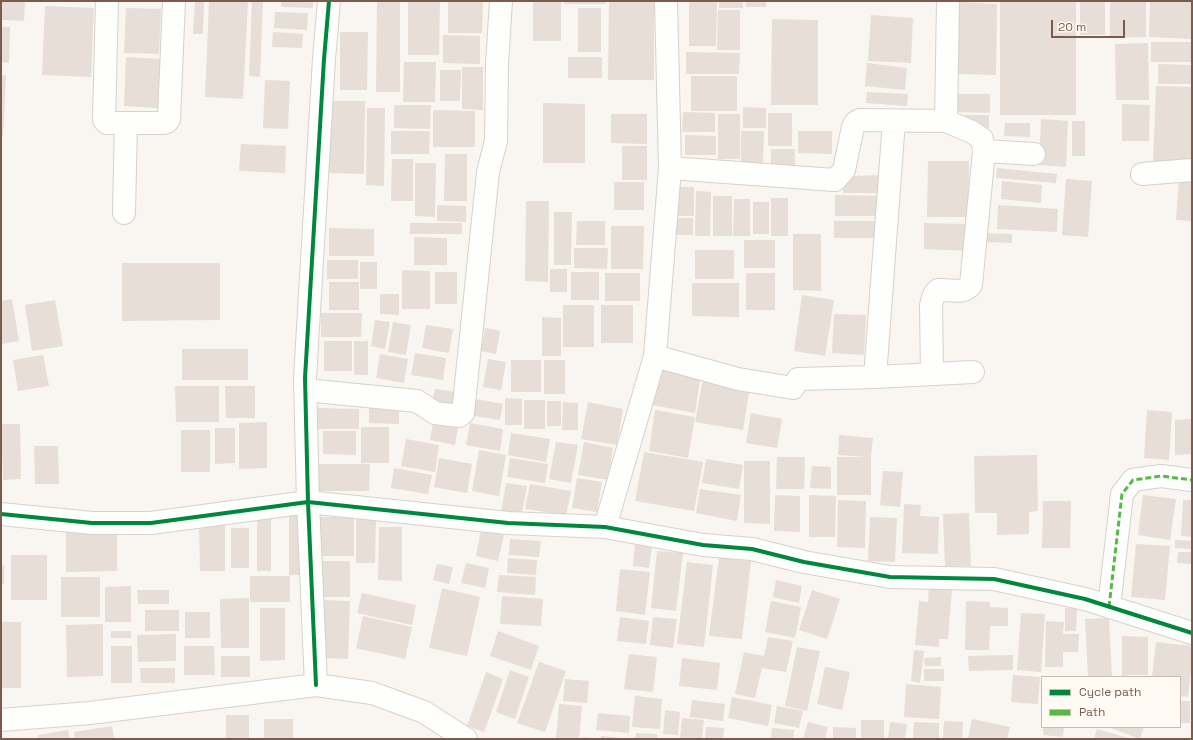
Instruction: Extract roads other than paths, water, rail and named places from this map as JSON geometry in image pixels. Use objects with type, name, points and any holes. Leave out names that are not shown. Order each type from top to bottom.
[{"type":"street","points":[[107,1],[103,118],[107,123],[165,123],[168,121],[174,1]]},
{"type":"street","points":[[316,685],[308,502],[305,378],[323,74],[330,1]]},
{"type":"street","points":[[305,390],[417,401],[436,414],[460,416],[463,413],[488,172],[496,141],[497,64],[501,1]]},
{"type":"street","points":[[604,527],[655,356],[670,168],[666,1]]},
{"type":"street","points":[[946,121],[948,1]]},
{"type":"street","points":[[670,168],[835,180],[844,170],[851,136],[856,122],[865,120],[946,121],[972,132],[982,139],[984,151],[971,285],[964,291],[938,290],[932,298],[932,374]]},
{"type":"street","points":[[875,377],[894,121]]},
{"type":"street","points":[[124,213],[126,123]]},
{"type":"street","points":[[984,151],[1034,154]]},
{"type":"street","points":[[1142,174],[1192,170]]},
{"type":"street","points":[[655,356],[738,379],[793,388],[798,379],[973,372]]},
{"type":"street","points":[[1109,607],[1122,494],[1133,480],[1161,476],[1192,480]]},
{"type":"street","points":[[1,514],[92,523],[151,523],[308,502],[508,523],[604,527],[703,545],[752,549],[804,562],[890,577],[994,580],[1085,599],[1192,633]]},
{"type":"street","points":[[1,720],[90,713],[316,685],[372,693],[424,712],[466,739]]}]
